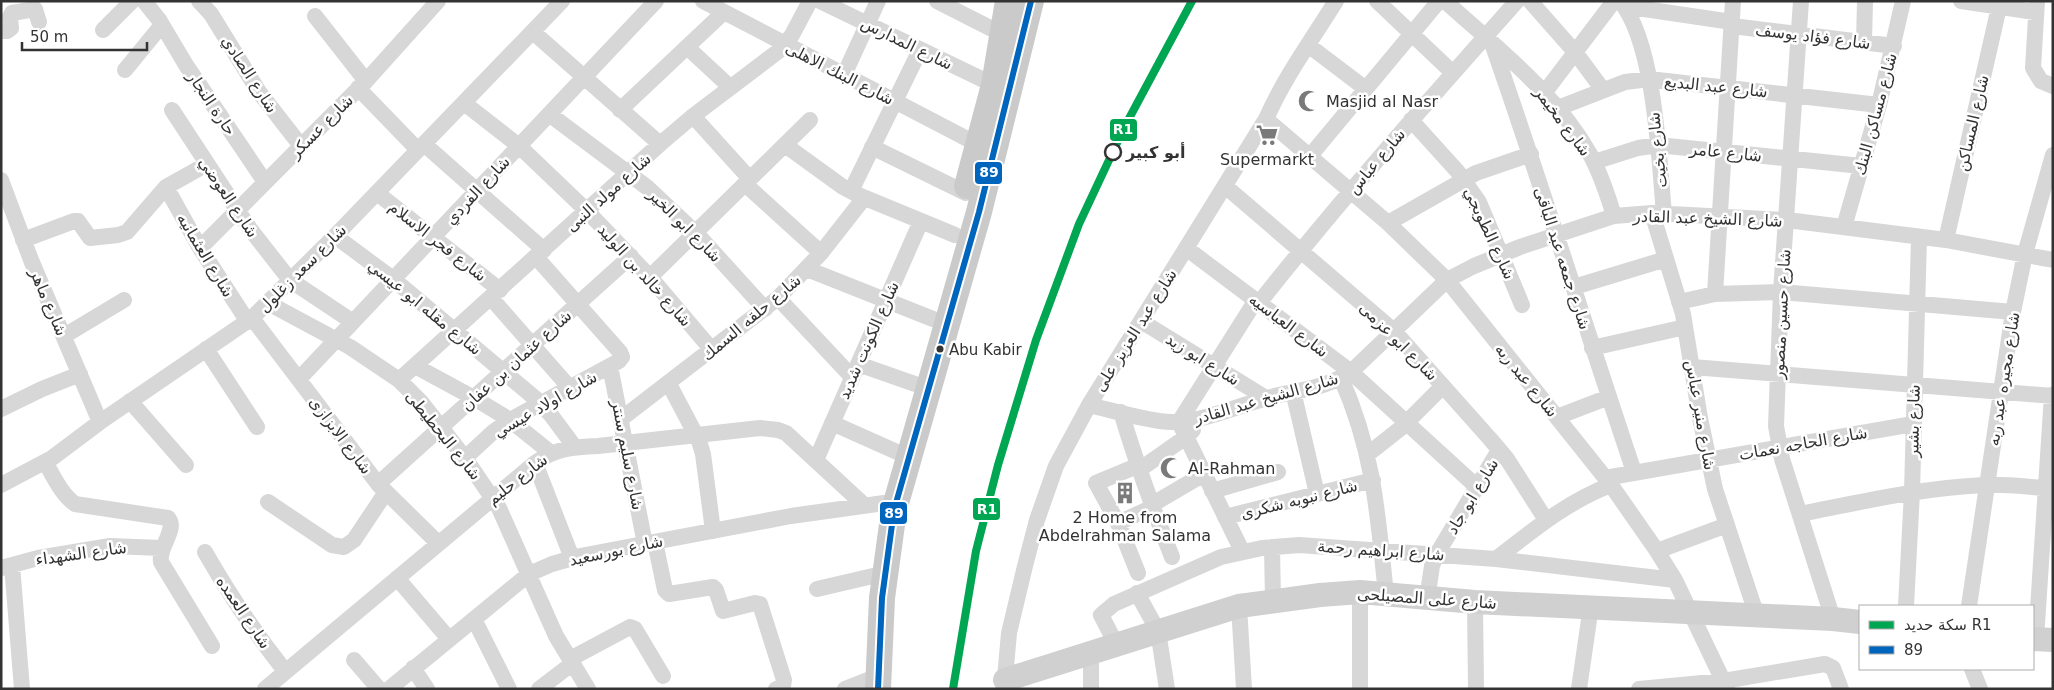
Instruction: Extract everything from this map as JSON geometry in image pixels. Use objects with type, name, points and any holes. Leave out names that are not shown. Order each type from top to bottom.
[{"type":"main road","points":[[865,687],[873,576],[874,504],[897,452],[933,319],[977,144],[994,85],[1008,1]]},
{"type":"main road","points":[[865,687],[882,598],[894,510],[979,212],[1031,1]]},
{"type":"street","points":[[103,30],[132,1]]},
{"type":"street","name":"حارة النجار","points":[[144,1],[161,23],[186,65],[265,182]]},
{"type":"street","name":"شارع الصادي","points":[[199,1],[212,14],[259,92],[301,146]]},
{"type":"street","name":"شارع عسكر","points":[[200,248],[362,85],[438,1]]},
{"type":"street","name":"شارع سعد زغلول","points":[[3,480],[46,462],[130,401],[250,320],[335,236],[562,1]]},
{"type":"street","name":"شارع الفردي","points":[[299,379],[656,1]]},
{"type":"street","name":"شارع البنك الاهلى","points":[[703,1],[722,7],[785,45],[977,144]]},
{"type":"street","name":"شارع مولد النبى","points":[[399,380],[660,144],[785,45],[810,1]]},
{"type":"street","name":"شارع المدارس","points":[[820,1],[994,85]]},
{"type":"street","points":[[844,76],[878,1]]},
{"type":"street","points":[[937,1],[1002,34]]},
{"type":"street","name":"شارع عبد العزيز على","points":[[1004,684],[1010,633],[1037,520],[1056,466],[1088,404],[1266,119],[1278,92],[1298,57],[1308,45],[1336,1]]},
{"type":"street","points":[[1310,156],[1440,1]]},
{"type":"street","name":"شارع مخيمر","points":[[1445,1],[1545,92],[1558,108],[1594,162],[1614,216]]},
{"type":"street","name":"شارع عباس","points":[[1183,429],[1215,366],[1258,302],[1411,120],[1453,73],[1488,40],[1517,1]]},
{"type":"street","points":[[1530,1],[1575,52],[1603,90]]},
{"type":"street","points":[[1715,294],[1734,1]]},
{"type":"street","name":"شارع حسين منصور","points":[[1801,1],[1781,292],[1776,405],[1779,447],[1833,619]]},
{"type":"street","points":[[1864,42],[1865,1]]},
{"type":"street","name":"شارع مساكن البنك","points":[[1844,227],[1879,104],[1903,1]]},
{"type":"street","points":[[1961,1],[1999,7],[2036,6],[2033,68],[2041,81],[2053,86]]},
{"type":"street","points":[[1379,2],[1453,73]]},
{"type":"street","points":[[1545,92],[1575,52],[1619,3]]},
{"type":"street","name":"شارع فؤاد يوسف","points":[[1619,3],[1732,24],[1894,46]]},
{"type":"street","name":"شارع بخيت","points":[[1619,3],[1633,21],[1641,44],[1649,80],[1658,146],[1658,214]]},
{"type":"street","points":[[620,110],[687,47],[722,7]]},
{"type":"street","name":"شارع المساكن","points":[[1946,240],[1999,7]]},
{"type":"street","points":[[1,31],[7,31],[10,28],[10,17],[12,14],[35,9],[39,22]]},
{"type":"street","points":[[315,16],[362,85],[421,147],[476,191],[540,254],[577,304]]},
{"type":"street","points":[[125,70],[161,26],[161,23]]},
{"type":"street","points":[[533,32],[660,144]]},
{"type":"street","name":"شارع جمعه عبد الباقى","points":[[1488,40],[1531,154],[1555,235],[1574,287],[1592,348],[1634,472]]},
{"type":"street","points":[[1308,45],[1366,89]]},
{"type":"street","points":[[687,47],[730,87]]},
{"type":"street","name":"شارع حلقه السمك","points":[[621,419],[765,309],[821,253],[858,195],[872,147],[920,50]]},
{"type":"street","name":"شارع عبد البديع","points":[[1558,108],[1625,82],[1649,80],[1879,104]]},
{"type":"street","name":"شارع خالد بن الوليد","points":[[464,103],[519,146],[587,211],[650,277],[712,350]]},
{"type":"street","name":"شارع العوضي","points":[[172,110],[250,229],[290,280],[353,322]]},
{"type":"street","name":"شارع ابو الخير","points":[[549,114],[630,173],[696,232],[765,309]]},
{"type":"street","points":[[693,116],[747,181],[821,253]]},
{"type":"street","name":"شارع عبد ربه","points":[[1266,119],[1351,191],[1447,280],[1608,481],[1657,551],[1675,580],[1725,685]]},
{"type":"street","points":[[650,277],[810,120]]},
{"type":"street","name":"شارع الطوبجي","points":[[1411,120],[1464,179],[1478,202],[1522,305]]},
{"type":"street","points":[[785,145],[858,195],[955,235]]},
{"type":"street","name":"شارع عامر","points":[[1594,162],[1638,148],[1658,146],[1861,166]]},
{"type":"street","points":[[872,147],[966,193]]},
{"type":"street","points":[[1388,224],[1464,179],[1488,168],[1531,154]]},
{"type":"street","name":"شارع مجيره عبد ربه","points":[[1969,605],[2013,312],[2025,254],[2053,155]]},
{"type":"street","points":[[23,240],[74,220],[78,221],[90,238],[123,234],[131,229],[166,187],[207,164]]},
{"type":"street","name":"شارع ماهر","points":[[1,180],[23,240],[100,422]]},
{"type":"street","name":"شارع ابو عزمى","points":[[1225,186],[1394,331],[1499,450],[1546,520]]},
{"type":"street","name":"شارع العثمانيه","points":[[166,187],[200,248],[250,320]]},
{"type":"street","name":"شارع فجر الاسلام","points":[[377,193],[433,237],[496,294],[532,345],[570,388]]},
{"type":"street","name":"شارع الشيخ عبد القادر","points":[[1088,404],[1183,429],[1205,416],[1266,398],[1322,385],[1346,375],[1447,280],[1501,254],[1614,216],[1658,214],[1786,220],[1946,240],[2053,260]]},
{"type":"street","name":"شارع منير عباس","points":[[1658,214],[1666,260],[1680,302],[1708,459],[1727,525],[1757,616]]},
{"type":"street","name":"شارع الكونت شديد","points":[[816,460],[921,220]]},
{"type":"street","name":"شارع مقله ابو عيسي","points":[[335,236],[393,279],[542,404],[574,446]]},
{"type":"street","name":"شارع بشير","points":[[1906,605],[1912,492],[1919,237]]},
{"type":"street","name":"شارع العباسيه","points":[[1186,248],[1258,302],[1346,375],[1408,422],[1477,487]]},
{"type":"street","name":"شارع عثمان بن عفان","points":[[268,502],[332,545],[344,547],[354,540],[382,488],[441,427],[630,256]]},
{"type":"street","points":[[1574,287],[1666,260]]},
{"type":"street","points":[[807,269],[933,319]]},
{"type":"street","points":[[1680,302],[1715,294],[1781,292],[2013,312]]},
{"type":"street","points":[[778,298],[855,370],[915,384]]},
{"type":"street","points":[[64,336],[124,300]]},
{"type":"street","name":"شارع البحطيطى","points":[[268,303],[337,339],[399,380],[441,427],[465,458],[505,518],[556,636],[588,689]]},
{"type":"street","name":"شارع اولاد عيسي","points":[[465,458],[493,432],[510,420],[621,359],[620,352],[577,304]]},
{"type":"street","name":"شارع الابزازى","points":[[250,320],[299,379],[382,488],[438,543]]},
{"type":"street","name":"شارع ابو زيد","points":[[1141,321],[1266,398]]},
{"type":"street","points":[[1592,348],[1685,327]]},
{"type":"street","points":[[206,349],[257,427]]},
{"type":"street","points":[[415,366],[510,420],[551,453]]},
{"type":"street","name":"شارع سليم سنتر","points":[[610,366],[650,543],[665,590],[669,594],[712,587],[716,590],[723,611],[755,603],[760,604],[784,680],[783,686],[776,689]]},
{"type":"street","points":[[1692,367],[2052,396],[2041,639]]},
{"type":"street","points":[[1,410],[42,388],[80,374]]},
{"type":"street","points":[[1346,375],[1368,454],[1373,480],[1386,595]]},
{"type":"street","points":[[668,384],[697,435],[703,454],[713,531]]},
{"type":"street","points":[[1368,454],[1408,422],[1443,386]]},
{"type":"street","points":[[1293,391],[1317,494]]},
{"type":"street","points":[[1557,417],[1609,397]]},
{"type":"street","points":[[130,401],[186,465]]},
{"type":"street","points":[[1121,412],[1138,468],[1172,557]]},
{"type":"street","points":[[832,424],[897,452]]},
{"type":"street","name":"شارع الحاجه نعمات","points":[[1496,559],[1546,520],[1608,481],[1634,472],[1913,424]]},
{"type":"street","name":"شارع حليم","points":[[264,689],[283,679],[397,578],[535,463],[551,453],[574,446],[626,443],[760,428],[778,430],[786,433],[816,460],[874,504]]},
{"type":"street","points":[[1138,573],[1118,523],[1096,483],[1138,468],[1183,429],[1242,551]]},
{"type":"street","name":"شارع ابو جاد","points":[[1427,599],[1432,566],[1437,554],[1499,450]]},
{"type":"street","points":[[46,462],[62,491],[75,504],[171,520],[172,527],[162,548],[161,562],[212,646]]},
{"type":"street","points":[[535,463],[572,558]]},
{"type":"street","points":[[1212,491],[1278,472]]},
{"type":"street","points":[[1118,523],[1153,505],[1204,474]]},
{"type":"street","name":"شارع نبويه شكرى","points":[[1225,517],[1373,480]]},
{"type":"street","points":[[1800,514],[1912,492],[1986,485],[2049,489]]},
{"type":"street","name":"شارع بورسعيد","points":[[389,689],[529,574],[552,564],[572,558],[791,516],[874,504]]},
{"type":"street","points":[[1657,551],[1727,525]]},
{"type":"street","name":"شارع الشهداء","points":[[7,566],[38,558],[110,546],[162,548]]},
{"type":"street","points":[[1272,546],[1273,601]]},
{"type":"street","name":"شارع ابراهيم رحمة","points":[[1116,644],[1101,615],[1114,604],[1200,566],[1242,551],[1272,546],[1314,546],[1437,554],[1675,580]]},
{"type":"street","name":"شارع العمده","points":[[205,552],[228,593],[255,632],[283,679]]},
{"type":"street","points":[[7,566],[22,689]]},
{"type":"street","points":[[817,589],[873,576]]},
{"type":"street","points":[[397,578],[449,639]]},
{"type":"street","points":[[1360,592],[1360,689]]},
{"type":"street","name":"شارع على المصيلحى","points":[[1004,684],[1158,630],[1239,606],[1320,595],[1360,592],[1476,602],[1591,606],[1859,622]]},
{"type":"street","points":[[1137,593],[1158,630],[1167,689]]},
{"type":"street","points":[[1476,602],[1476,689]]},
{"type":"street","points":[[1239,606],[1244,689]]},
{"type":"street","points":[[1579,689],[1591,606]]},
{"type":"street","points":[[474,619],[509,689]]},
{"type":"street","points":[[539,689],[572,661],[630,627],[634,630],[663,676]]},
{"type":"street","points":[[1091,689],[1092,652]]},
{"type":"street","points":[[354,660],[379,689]]},
{"type":"street","points":[[1639,689],[1725,685],[1819,664],[1830,665],[1835,671],[1841,689]]},
{"type":"street","points":[[413,668],[427,689]]},
{"type":"street","points":[[1972,670],[1980,689]]},
{"type":"rail line","name":"R1","points":[[953,689],[976,551],[998,465],[1036,340],[1079,224],[1125,126],[1192,1]]},
{"type":"transit line","name":"89","points":[[878,689],[882,598],[894,510],[979,212],[1031,1]]},
{"type":"place","name":"Masjid al Nasr","points":[[1309,101]]},
{"type":"place","name":"Supermarkt","points":[[1267,135]]},
{"type":"place","name":"أبو كبير","points":[[1113,152]]},
{"type":"place","name":"Abu Kabir","points":[[940,349]]},
{"type":"place","name":"Al-Rahman","points":[[1171,468]]},
{"type":"place","name":"2 Home from Abdelrahman Salama","points":[[1125,493]]}]
